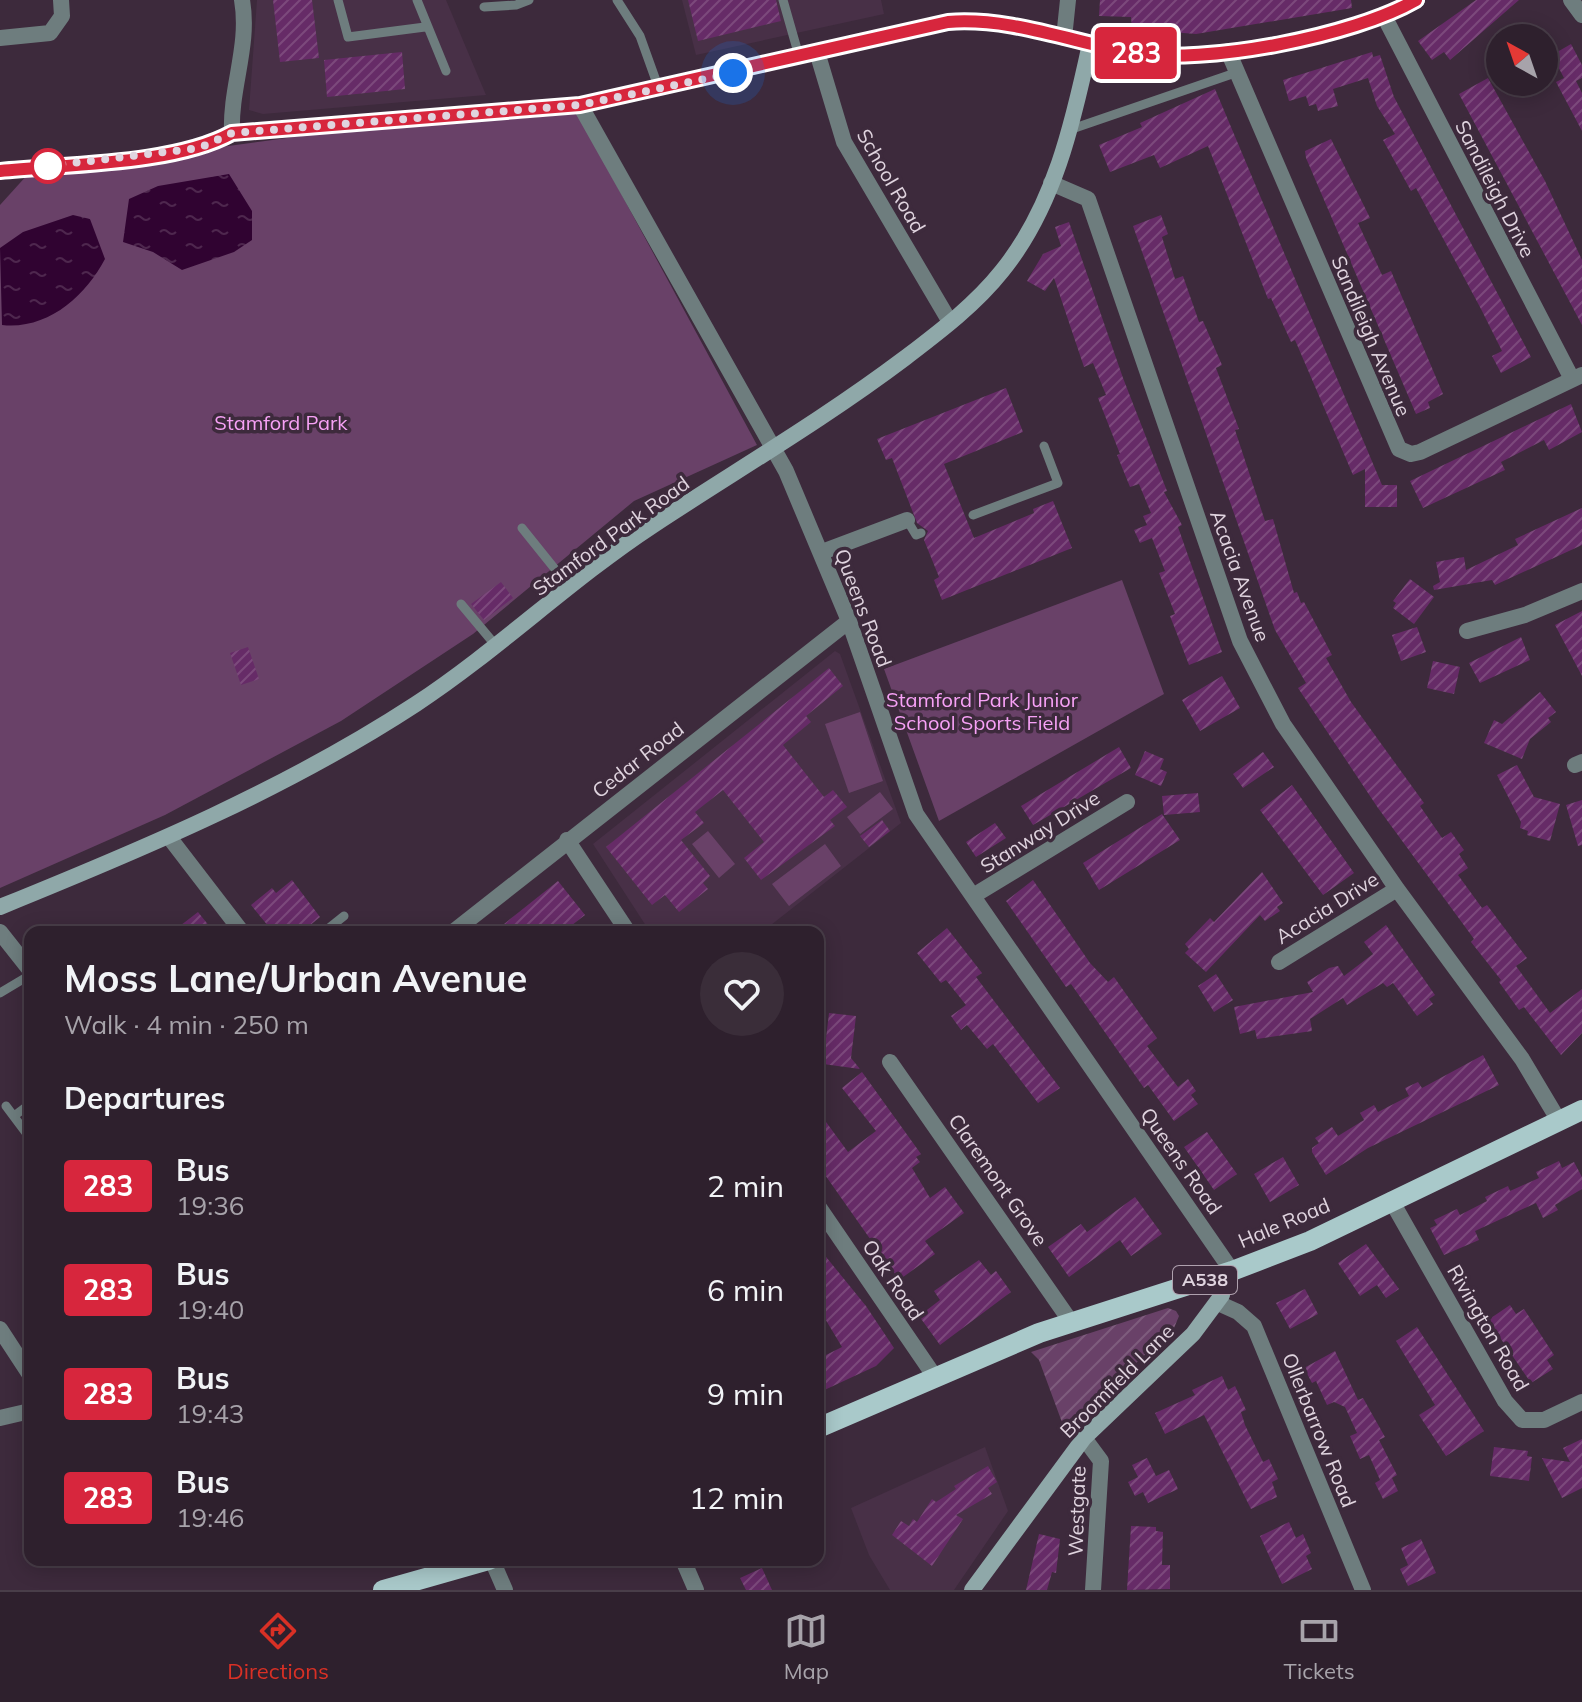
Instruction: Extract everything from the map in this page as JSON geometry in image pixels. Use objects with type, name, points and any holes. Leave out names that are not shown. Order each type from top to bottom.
[{"type":"main road","name":"Hale Road","points":[[824,1425],[1071,1322],[1225,1273],[1310,1241],[1582,1110]]},
{"type":"main road","points":[[383,1590],[469,1566]]},
{"type":"street","points":[[0,38],[50,33],[62,16],[61,0]]},
{"type":"street","points":[[232,133],[232,96],[245,44],[242,0]]},
{"type":"street","points":[[1064,38],[1068,0]]},
{"type":"street","points":[[0,171],[160,154],[205,146],[232,133],[580,105],[921,26],[963,21],[1161,56],[1228,51],[1337,30],[1384,16],[1417,0]]},
{"type":"street","points":[[1571,0],[1582,15]]},
{"type":"street","name":"Sandileigh Drive","points":[[1384,16],[1577,377]]},
{"type":"street","name":"Stamford Park Road","points":[[0,907],[169,837],[242,803],[369,733],[497,647],[652,526],[817,423],[950,322],[1008,263],[1036,219],[1069,130],[1090,44]]},
{"type":"street","name":"Sandileigh Avenue","points":[[1228,51],[1399,449],[1411,454],[1420,452],[1577,377]]},
{"type":"street","name":"School Road","points":[[817,52],[844,142],[950,322]]},
{"type":"street","name":"Queens Road","points":[[580,105],[774,450],[822,552],[849,621],[916,814],[1225,1273]]},
{"type":"street","name":"Acacia Avenue","points":[[1051,183],[1088,199],[1240,641],[1283,724],[1397,889],[1522,1059],[1559,1121]]},
{"type":"street","points":[[822,552],[907,520]]},
{"type":"street","points":[[1467,631],[1525,615],[1582,591]]},
{"type":"street","name":"Cedar Road","points":[[460,926],[849,621]]},
{"type":"street","name":"Stanway Drive","points":[[973,896],[1127,802]]},
{"type":"street","points":[[169,837],[237,926]]},
{"type":"street","points":[[567,840],[624,926]]},
{"type":"street","name":"Acacia Drive","points":[[1279,962],[1397,889]]},
{"type":"street","points":[[0,932],[24,964]]},
{"type":"street","name":"Claremont Grove","points":[[890,1062],[1071,1322]]},
{"type":"street","name":"Rivington Road","points":[[1391,1200],[1505,1401],[1522,1420],[1544,1420],[1582,1402]]},
{"type":"street","name":"Oak Road","points":[[824,1215],[935,1377]]},
{"type":"street","points":[[1218,1303],[1225,1273]]},
{"type":"street","name":"Broomfield Lane","points":[[972,1590],[1084,1438],[1193,1334],[1218,1303]]},
{"type":"street","name":"Ollerbarrow Road","points":[[1218,1303],[1238,1312],[1254,1326],[1363,1590]]},
{"type":"street","points":[[0,1329],[24,1366]]},
{"type":"street","points":[[0,1418],[24,1412]]},
{"type":"street","name":"Westgate","points":[[1084,1438],[1101,1461],[1093,1590]]},
{"type":"street","points":[[493,1566],[505,1590]]},
{"type":"street","points":[[686,1566],[696,1590]]},
{"type":"lane","points":[[338,0],[348,37],[425,27]]},
{"type":"lane","points":[[417,0],[425,27],[446,71]]},
{"type":"lane","points":[[484,7],[516,5],[529,0]]},
{"type":"lane","points":[[617,0],[640,36],[659,89]]},
{"type":"lane","points":[[783,0],[799,56]]},
{"type":"lane","points":[[1069,130],[1238,72]]},
{"type":"lane","points":[[973,515],[1058,483],[1044,446]]},
{"type":"lane","points":[[907,520],[916,535],[921,533]]},
{"type":"lane","points":[[522,528],[571,589]]},
{"type":"lane","points":[[461,604],[497,647]]},
{"type":"lane","points":[[332,926],[344,916]]},
{"type":"lane","points":[[0,993],[24,976]]},
{"type":"lane","points":[[6,1106],[24,1130]]},
{"type":"lane","points":[[14,1116],[24,1108]]},
{"type":"shaded area","points":[[257,0],[446,0],[486,95],[263,114],[249,110]]},
{"type":"shaded area","points":[[682,0],[881,0],[884,14],[696,55]]},
{"type":"shaded area","points":[[835,651],[840,654],[901,823],[770,926],[646,926],[593,844]]},
{"type":"shaded area","points":[[985,1447],[1008,1511],[954,1590],[890,1590],[869,1555],[851,1508]]},
{"type":"green space","name":"Stamford Park","points":[[578,114],[757,445],[634,501],[473,634],[341,721],[165,815],[0,888],[0,205],[29,173],[309,135]]},
{"type":"green space","name":"Stamford Park Junior School Sports Field","points":[[1122,580],[1164,694],[939,821],[884,669]]},
{"type":"green space","points":[[860,712],[883,781],[849,793],[825,724]]},
{"type":"green space","points":[[880,792],[893,809],[860,834],[847,817]]},
{"type":"green space","points":[[708,831],[735,864],[719,878],[692,844]]},
{"type":"green space","points":[[825,844],[841,866],[789,906],[772,884]]},
{"type":"green space","points":[[1168,1308],[1179,1316],[1174,1328],[1062,1436],[1063,1425],[1039,1360],[1031,1352]]},
{"type":"water","points":[[229,174],[252,211],[252,240],[234,252],[182,270],[153,252],[123,242],[129,199],[158,186]]},
{"type":"water","points":[[73,215],[90,219],[105,259],[97,273],[75,298],[49,316],[19,325],[2,325],[0,248],[23,232]]},
{"type":"building","points":[[273,0],[312,0],[319,58],[280,62]]},
{"type":"building","points":[[688,0],[776,0],[781,21],[698,41]]},
{"type":"building","points":[[1100,0],[1351,0],[1352,8],[1196,34],[1132,29],[1131,17],[1099,16]]},
{"type":"building","points":[[1476,0],[1519,0],[1491,24],[1486,24],[1486,29],[1450,60],[1444,52],[1432,60],[1418,41]]},
{"type":"building","points":[[1571,44],[1582,65],[1582,78],[1576,81],[1582,93],[1582,131],[1558,86],[1558,81],[1564,78],[1558,66],[1558,52]]},
{"type":"building","points":[[402,52],[405,89],[327,97],[324,60]]},
{"type":"building","points":[[1372,52],[1373,57],[1380,55],[1394,97],[1531,357],[1501,373],[1492,356],[1502,351],[1481,309],[1416,188],[1411,191],[1383,140],[1395,134],[1377,106],[1368,78],[1333,89],[1338,106],[1318,111],[1316,104],[1309,106],[1306,96],[1289,101],[1283,80]]},
{"type":"building","points":[[1486,79],[1486,96],[1498,96],[1545,181],[1582,260],[1582,325],[1459,94]]},
{"type":"building","points":[[1215,89],[1382,485],[1397,485],[1397,507],[1365,507],[1365,469],[1353,475],[1295,340],[1291,342],[1271,298],[1268,299],[1208,146],[1160,168],[1154,155],[1110,172],[1099,145],[1142,127],[1140,123]]},
{"type":"building","points":[[1331,139],[1370,218],[1358,223],[1382,275],[1391,271],[1443,394],[1428,402],[1430,408],[1416,414],[1306,158],[1305,151]]},
{"type":"building","points":[[1161,215],[1168,234],[1162,237],[1175,279],[1183,276],[1199,322],[1203,321],[1222,365],[1216,368],[1239,429],[1235,430],[1265,521],[1273,519],[1294,593],[1297,592],[1301,603],[1304,602],[1332,655],[1326,658],[1351,702],[1424,803],[1420,806],[1442,838],[1451,832],[1464,850],[1459,854],[1468,868],[1458,875],[1482,908],[1487,905],[1527,958],[1516,966],[1550,1013],[1582,989],[1582,1033],[1561,1055],[1524,1007],[1519,1010],[1499,982],[1501,980],[1471,942],[1474,939],[1378,808],[1298,688],[1306,683],[1275,630],[1133,226]]},
{"type":"building","points":[[1069,222],[1123,378],[1167,491],[1164,492],[1182,525],[1178,527],[1222,652],[1189,665],[1170,616],[1175,614],[1159,573],[1165,571],[1152,538],[1140,543],[1134,530],[1147,525],[1143,516],[1151,513],[1139,484],[1130,487],[1117,455],[1120,454],[1098,398],[1106,395],[1093,363],[1084,367],[1054,278],[1045,291],[1027,281],[1043,254],[1061,246],[1055,227]]},
{"type":"building","points":[[1006,388],[1023,432],[944,464],[974,538],[1034,513],[1033,509],[1053,501],[1072,548],[942,600],[934,580],[939,577],[924,540],[928,531],[917,523],[892,458],[886,460],[877,439]]},
{"type":"building","points":[[1571,404],[1582,432],[1549,450],[1544,440],[1501,462],[1505,470],[1423,508],[1410,481]]},
{"type":"building","points":[[1582,508],[1582,545],[1495,585],[1492,580],[1434,590],[1433,586],[1440,582],[1436,562],[1464,557],[1466,570],[1518,545],[1515,539]]},
{"type":"building","points":[[1410,579],[1434,597],[1414,624],[1393,608],[1396,603],[1393,601]]},
{"type":"building","points":[[501,582],[513,598],[484,620],[471,604]]},
{"type":"building","points":[[1582,611],[1582,676],[1555,625]]},
{"type":"building","points":[[1417,627],[1426,652],[1401,661],[1392,635]]},
{"type":"building","points":[[1521,637],[1530,660],[1480,683],[1469,663]]},
{"type":"building","points":[[248,647],[259,679],[241,685],[230,653]]},
{"type":"building","points":[[1433,661],[1460,667],[1454,694],[1427,688]]},
{"type":"building","points":[[829,668],[843,686],[806,716],[811,722],[783,745],[824,797],[833,790],[847,807],[830,820],[835,826],[761,880],[744,858],[764,842],[723,790],[695,812],[704,823],[681,840],[710,876],[703,883],[708,889],[679,912],[665,895],[652,905],[606,847]]},
{"type":"building","points":[[1222,676],[1240,708],[1200,731],[1182,700]]},
{"type":"building","points":[[1540,692],[1556,712],[1548,718],[1551,722],[1530,739],[1522,759],[1484,743],[1494,720],[1502,724]]},
{"type":"building","points":[[1119,747],[1131,768],[1033,825],[1021,806]]},
{"type":"building","points":[[1145,751],[1164,759],[1160,769],[1167,772],[1161,786],[1135,775]]},
{"type":"building","points":[[1263,752],[1274,767],[1243,788],[1233,774]]},
{"type":"building","points":[[1517,765],[1534,797],[1560,804],[1550,841],[1527,835],[1528,831],[1520,828],[1521,822],[1497,775]]},
{"type":"building","points":[[1292,785],[1354,873],[1323,895],[1260,810]]},
{"type":"building","points":[[1198,793],[1200,812],[1164,815],[1162,796]]},
{"type":"building","points":[[1582,800],[1582,845],[1578,846],[1566,805]]},
{"type":"building","points":[[1162,814],[1180,840],[1099,890],[1083,863]]},
{"type":"building","points":[[882,820],[890,831],[869,847],[860,836]]},
{"type":"building","points":[[995,823],[1006,838],[976,857],[966,842]]},
{"type":"building","points":[[1262,872],[1283,903],[1277,907],[1280,911],[1265,921],[1260,915],[1206,972],[1185,953],[1189,949],[1185,944],[1210,918],[1214,922]]},
{"type":"building","points":[[292,880],[320,917],[309,926],[268,926],[251,905],[272,888],[276,893]]},
{"type":"building","points":[[1033,880],[1090,963],[1108,982],[1114,977],[1157,1038],[1147,1046],[1178,1087],[1188,1079],[1196,1091],[1191,1095],[1198,1104],[1174,1121],[1148,1085],[1144,1088],[1071,984],[1066,987],[1006,901]]},
{"type":"building","points":[[558,881],[585,915],[571,926],[502,926]]},
{"type":"building","points":[[198,912],[209,926],[180,926]]},
{"type":"building","points":[[1386,925],[1435,995],[1429,999],[1433,1004],[1417,1016],[1393,983],[1387,987],[1383,983],[1347,1005],[1343,998],[1310,1019],[1312,1031],[1257,1039],[1255,1030],[1240,1034],[1234,1007],[1313,992],[1307,982],[1329,968],[1338,966],[1344,976],[1373,954],[1364,942]]},
{"type":"building","points":[[947,928],[982,973],[976,977],[1060,1088],[1038,1103],[993,1044],[987,1049],[967,1025],[961,1030],[951,1016],[966,1005],[946,980],[941,983],[917,953]]},
{"type":"building","points":[[1216,974],[1233,1000],[1214,1012],[1198,986]]},
{"type":"building","points":[[829,1013],[856,1016],[851,1058],[860,1069],[824,1064]]},
{"type":"building","points":[[1483,1055],[1499,1085],[1368,1148],[1326,1175],[1312,1152],[1312,1148],[1319,1143],[1315,1138],[1332,1127],[1338,1136],[1364,1120],[1360,1113],[1374,1105],[1378,1112],[1409,1096],[1405,1088],[1418,1082],[1422,1088]]},
{"type":"building","points":[[862,1072],[921,1154],[916,1157],[920,1162],[912,1168],[930,1198],[945,1187],[964,1213],[925,1241],[935,1254],[899,1280],[824,1174],[824,1119],[848,1152],[876,1131],[842,1088]]},
{"type":"building","points":[[1207,1132],[1237,1174],[1214,1190],[1184,1147]]},
{"type":"building","points":[[1283,1157],[1299,1185],[1270,1202],[1254,1174]]},
{"type":"building","points":[[1559,1161],[1562,1168],[1574,1162],[1582,1177],[1582,1189],[1555,1205],[1558,1210],[1543,1218],[1536,1203],[1475,1231],[1479,1240],[1444,1255],[1430,1228],[1437,1225],[1434,1220],[1457,1209],[1460,1215],[1487,1201],[1485,1197],[1508,1186],[1510,1191],[1539,1178],[1536,1172]]},
{"type":"building","points":[[1135,1197],[1162,1234],[1131,1256],[1120,1240],[1069,1277],[1048,1247],[1081,1224],[1087,1232]]},
{"type":"building","points":[[1366,1244],[1399,1289],[1386,1298],[1377,1285],[1360,1296],[1338,1263]]},
{"type":"building","points":[[824,1254],[866,1306],[894,1348],[876,1366],[824,1390],[824,1356],[842,1347],[824,1317]]},
{"type":"building","points":[[979,1260],[991,1275],[996,1271],[1011,1292],[940,1345],[919,1316],[940,1300],[934,1291]]},
{"type":"building","points":[[1305,1289],[1318,1314],[1290,1329],[1276,1303]]},
{"type":"building","points":[[1510,1305],[1516,1314],[1524,1309],[1554,1355],[1547,1360],[1553,1369],[1531,1383],[1488,1320]]},
{"type":"building","points":[[1417,1327],[1484,1431],[1446,1456],[1419,1415],[1435,1405],[1396,1341]]},
{"type":"building","points":[[1335,1351],[1358,1400],[1363,1398],[1385,1437],[1379,1440],[1397,1475],[1392,1478],[1398,1491],[1383,1499],[1375,1483],[1380,1480],[1369,1455],[1360,1459],[1350,1436],[1357,1433],[1345,1407],[1334,1402],[1327,1405],[1316,1381],[1312,1383],[1304,1368]]},
{"type":"building","points":[[1222,1376],[1228,1390],[1235,1386],[1246,1410],[1241,1412],[1245,1425],[1263,1462],[1269,1459],[1278,1479],[1272,1482],[1277,1497],[1251,1509],[1204,1415],[1165,1434],[1155,1413],[1195,1395],[1192,1390]]},
{"type":"building","points":[[1582,1439],[1582,1488],[1562,1498],[1542,1458],[1570,1462],[1563,1448]]},
{"type":"building","points":[[1494,1447],[1528,1451],[1527,1456],[1532,1457],[1529,1481],[1490,1476]]},
{"type":"building","points":[[1147,1458],[1156,1476],[1169,1470],[1178,1489],[1148,1503],[1143,1492],[1135,1496],[1128,1482],[1138,1477],[1132,1465]]},
{"type":"building","points":[[988,1466],[997,1482],[988,1488],[992,1494],[956,1515],[963,1519],[932,1566],[892,1535],[901,1521],[909,1526],[913,1519],[917,1522],[932,1499],[936,1502],[956,1489],[954,1486]]},
{"type":"building","points":[[1289,1522],[1296,1538],[1303,1534],[1311,1553],[1306,1556],[1312,1569],[1282,1584],[1260,1536]]},
{"type":"building","points":[[1131,1526],[1156,1527],[1156,1531],[1163,1532],[1162,1565],[1170,1565],[1170,1589],[1127,1590]]},
{"type":"building","points":[[1039,1534],[1060,1539],[1056,1573],[1052,1572],[1047,1590],[1026,1590]]},
{"type":"building","points":[[1421,1539],[1436,1573],[1408,1586],[1400,1569],[1408,1565],[1401,1548]]},
{"type":"building","points":[[762,1568],[772,1590],[746,1590],[740,1578]]},
{"type":"bus line","name":"283","points":[[0,171],[160,154],[205,146],[232,133],[580,105],[733,73],[899,31],[948,22],[990,23],[1136,53],[1197,55],[1337,30],[1384,16],[1416,0]]},
{"type":"route","points":[[48,166],[199,148],[232,133],[580,105],[733,73]]}]
